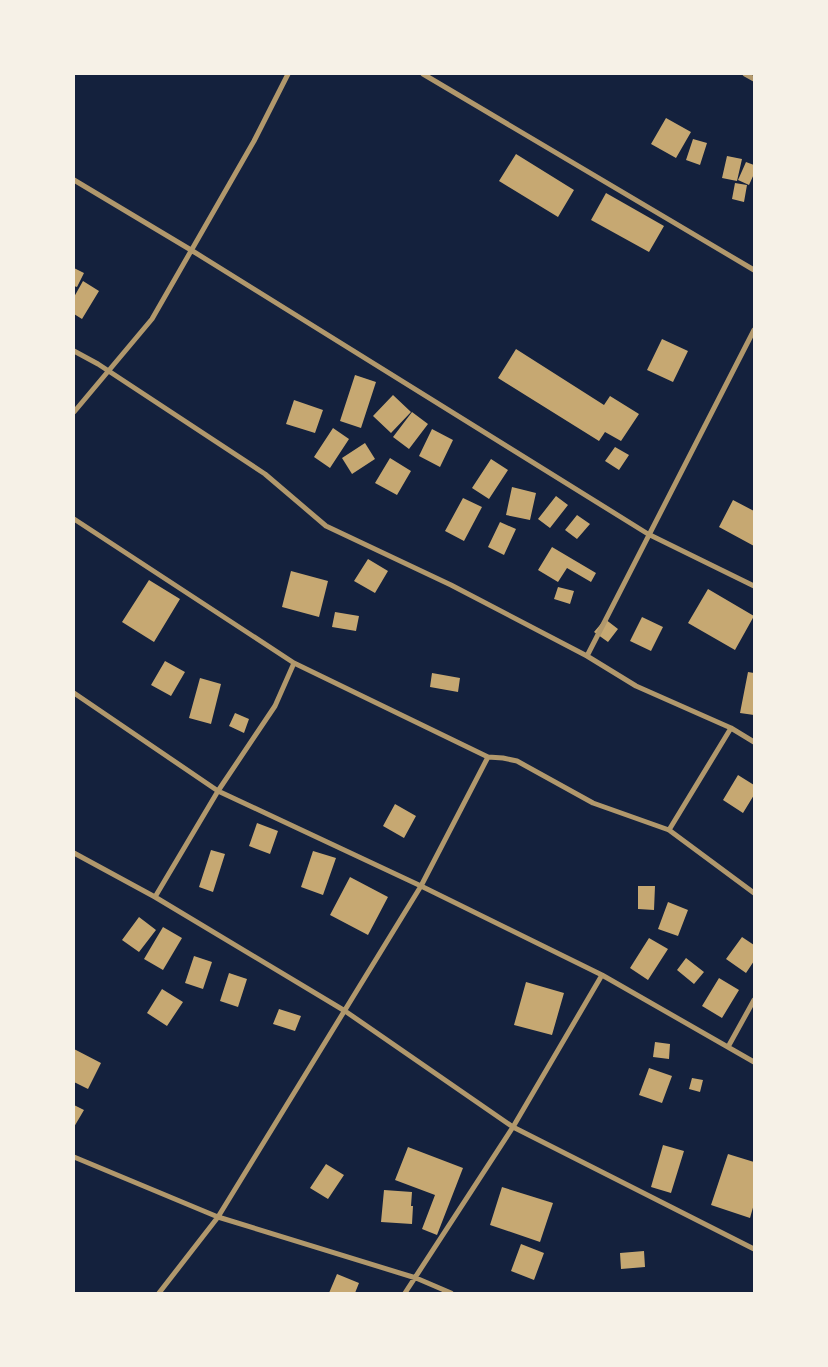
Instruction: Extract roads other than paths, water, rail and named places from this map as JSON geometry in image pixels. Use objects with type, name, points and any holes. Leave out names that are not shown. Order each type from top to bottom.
[{"type":"street","points":[[74,412],[152,319],[254,141],[288,74]]},
{"type":"street","points":[[424,74],[754,270]]},
{"type":"street","points":[[746,74],[754,79]]},
{"type":"street","points":[[74,180],[191,250],[648,534],[754,586]]},
{"type":"street","points":[[587,656],[754,330]]},
{"type":"street","points":[[74,351],[108,371],[265,474],[326,526],[451,585],[587,656],[636,686],[730,728],[754,742]]},
{"type":"street","points":[[74,519],[294,662],[488,757],[517,761],[593,803],[669,830],[754,893]]},
{"type":"street","points":[[155,897],[218,791],[275,706],[294,662]]},
{"type":"street","points":[[74,694],[218,791],[421,886],[602,975],[754,1062]]},
{"type":"street","points":[[669,830],[730,728]]},
{"type":"street","points":[[159,1293],[218,1217],[345,1011],[421,886],[488,757]]},
{"type":"street","points":[[74,853],[155,897],[345,1011],[513,1127],[754,1249]]},
{"type":"street","points":[[405,1293],[513,1127],[602,975]]},
{"type":"street","points":[[728,1047],[754,1000]]},
{"type":"street","points":[[74,1157],[218,1217],[416,1278],[451,1293]]}]
